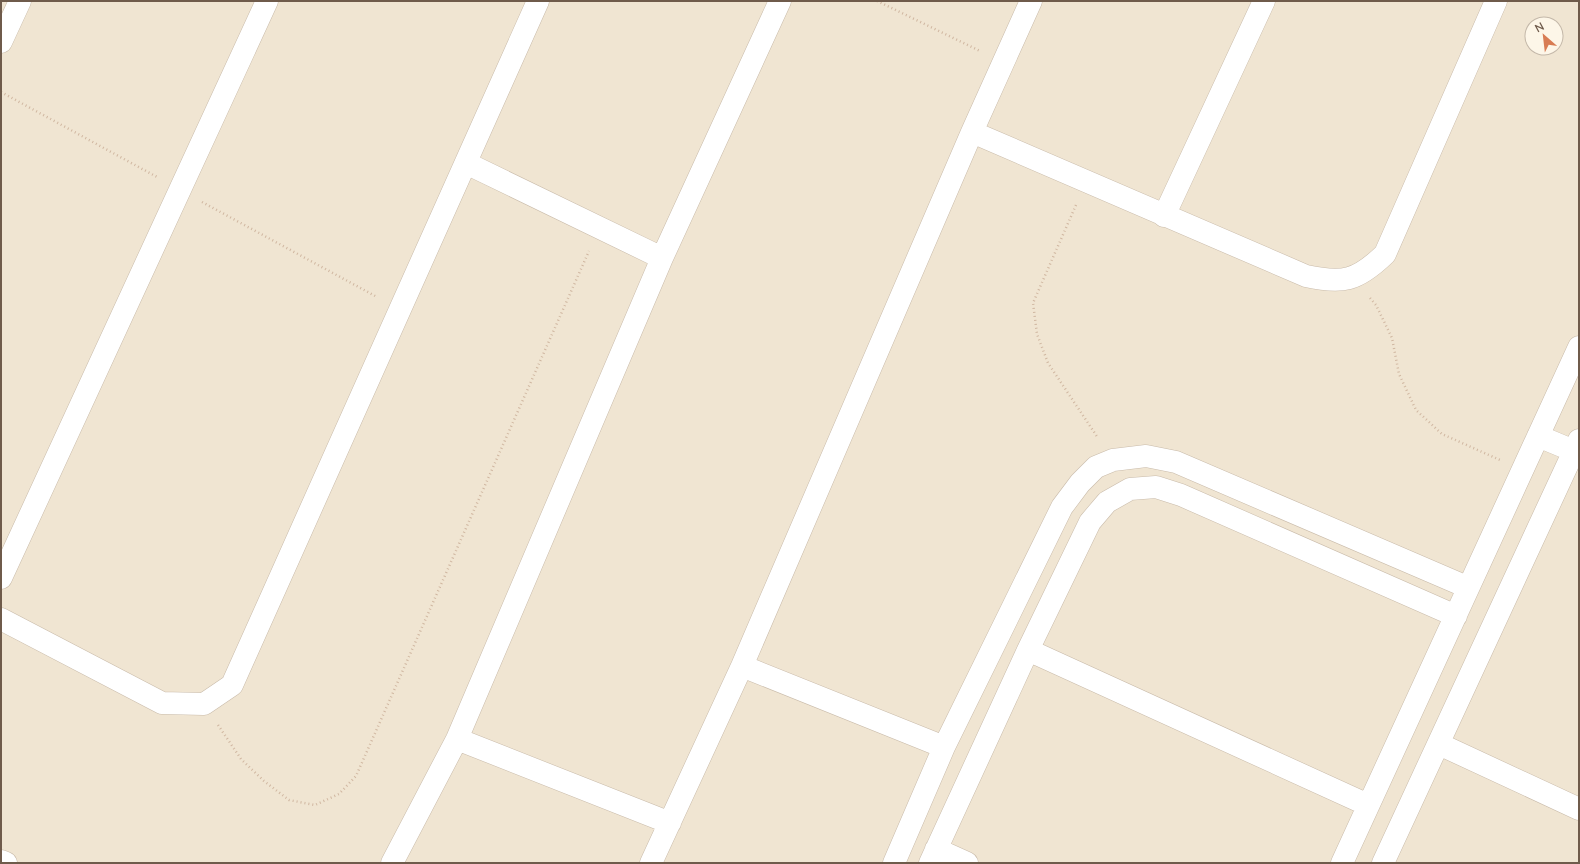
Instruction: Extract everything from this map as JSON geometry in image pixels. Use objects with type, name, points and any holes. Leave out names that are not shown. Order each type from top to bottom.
[{"type":"street","points":[[1,42],[20,1]]},
{"type":"street","points":[[1,578],[267,1]]},
{"type":"street","points":[[1,619],[162,703],[204,704],[232,685],[538,1]]},
{"type":"street","points":[[392,863],[457,740],[662,258],[780,1]]},
{"type":"street","points":[[651,863],[742,666],[972,132],[1031,1]]},
{"type":"street","points":[[1164,216],[1264,1]]},
{"type":"street","points":[[972,132],[1306,276],[1329,281],[1352,278],[1371,268],[1385,254],[1496,1]]},
{"type":"street","points":[[466,163],[662,258]]},
{"type":"street","points":[[1342,863],[1456,616],[1467,587],[1579,347]]},
{"type":"street","points":[[1383,863],[1576,446],[1538,436]]},
{"type":"street","points":[[894,863],[944,747],[1062,507],[1080,483],[1096,467],[1113,460],[1146,456],[1176,462],[1467,587]]},
{"type":"street","points":[[966,863],[933,856],[1028,650],[1090,522],[1107,502],[1130,489],[1156,487],[1181,495],[1456,616]]},
{"type":"street","points":[[1028,650],[1368,805]]},
{"type":"street","points":[[742,666],[944,747]]},
{"type":"street","points":[[457,740],[670,823]]},
{"type":"street","points":[[1439,744],[1579,809]]},
{"type":"street","points":[[1,861],[6,863]]},
{"type":"path","points":[[878,1],[1004,62]]},
{"type":"path","points":[[1087,181],[1033,303],[1037,334],[1048,363],[1113,460]]},
{"type":"path","points":[[204,704],[241,759],[264,782],[289,800],[315,805],[340,794],[356,776],[599,227]]},
{"type":"path","points":[[1352,278],[1376,305],[1392,338],[1399,374],[1416,410],[1442,434],[1522,470]]},
{"type":"shaded area","points":[[1,1],[1579,1],[1579,863],[1,863]]}]
